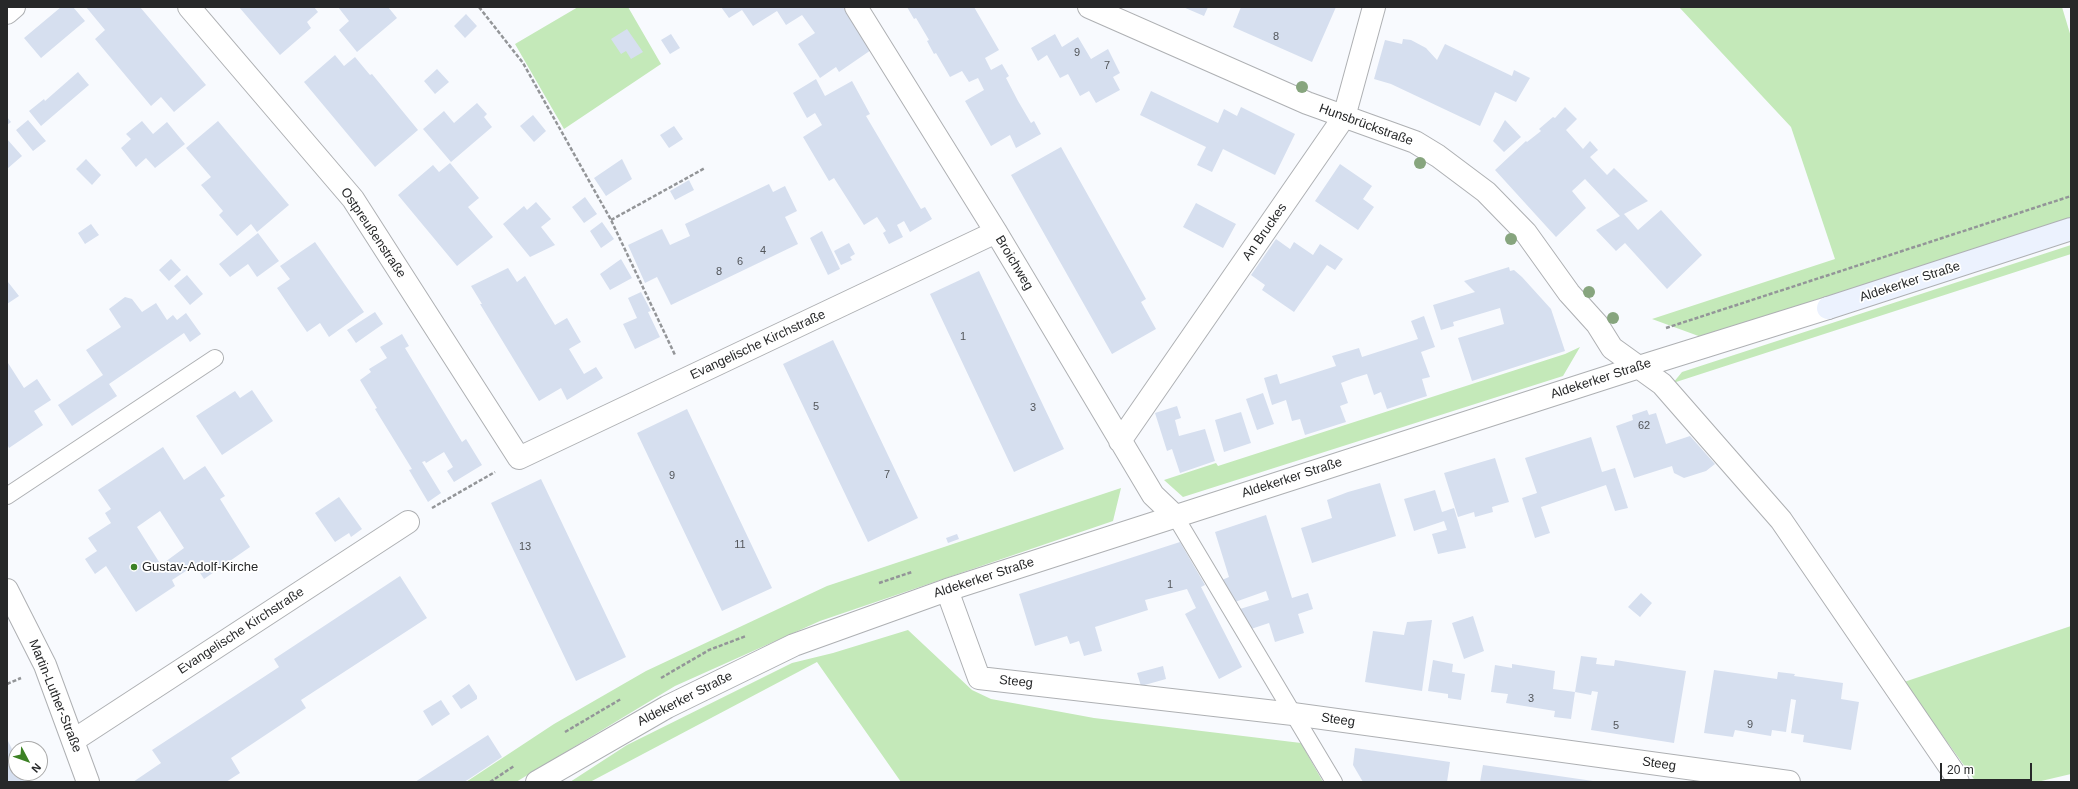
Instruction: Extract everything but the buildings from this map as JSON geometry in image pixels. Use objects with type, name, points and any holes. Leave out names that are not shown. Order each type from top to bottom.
[{"type":"street","points":[[7,13],[14,7]]},
{"type":"street","name":"Ostpreußenstraße","points":[[189,7],[353,199],[520,458]]},
{"type":"street","name":"Broichweg","points":[[856,7],[996,232],[1153,495],[1175,516]]},
{"type":"street","name":"Hunsbrückstraße","points":[[1090,7],[1307,103],[1415,142],[1438,156],[1486,192],[1526,234],[1569,293],[1597,324],[1612,348],[1662,384],[1781,520],[1958,782]]},
{"type":"street","name":"An Bruckes","points":[[1120,441],[1344,117],[1374,7]]},
{"type":"street","name":"Aldekerker Straße","points":[[537,782],[667,706],[794,645],[947,590],[2071,229]]},
{"type":"street","name":"Evangelische Kirchstraße","points":[[520,458],[996,232]]},
{"type":"street","name":"Evangelische Kirchstraße","points":[[74,740],[408,522]]},
{"type":"street","name":"Martin-Luther-Straße","points":[[7,590],[45,665],[74,740],[88,782]]},
{"type":"street","name":"Steeg","points":[[947,590],[979,678],[1293,714],[1789,782]]},
{"type":"lane","points":[[7,496],[215,358]]},
{"type":"lane","points":[[1175,516],[1334,782]]},
{"type":"path","points":[[479,7],[523,63],[611,220],[687,379]]},
{"type":"path","points":[[611,220],[705,168]]},
{"type":"path","points":[[1681,322],[2071,196]]},
{"type":"path","points":[[408,522],[520,458]]},
{"type":"green space","points":[[578,7],[628,7],[661,64],[564,129],[515,44]]},
{"type":"green space","points":[[1679,7],[2062,7],[2071,37],[2071,218],[1704,338],[1652,319],[1835,259],[1791,127]]},
{"type":"green space","points":[[2071,245],[2071,254],[1673,383],[1682,372]]},
{"type":"green space","points":[[1580,347],[1563,376],[1183,497],[1164,480],[1216,463],[1218,466],[1565,354]]},
{"type":"green space","points":[[1121,488],[1113,521],[820,621],[675,686],[516,782],[466,782],[554,724],[646,671],[827,586]]},
{"type":"green space","points":[[2071,626],[2071,774],[2037,782],[1976,782],[1904,682]]},
{"type":"green space","points":[[908,630],[972,690],[991,699],[1094,718],[1301,743],[1323,782],[901,782],[817,662],[590,782],[570,782],[627,745],[792,663],[833,653]]},
{"type":"place","name":"Gustav-Adolf-Kirche","points":[[134,567]]}]
